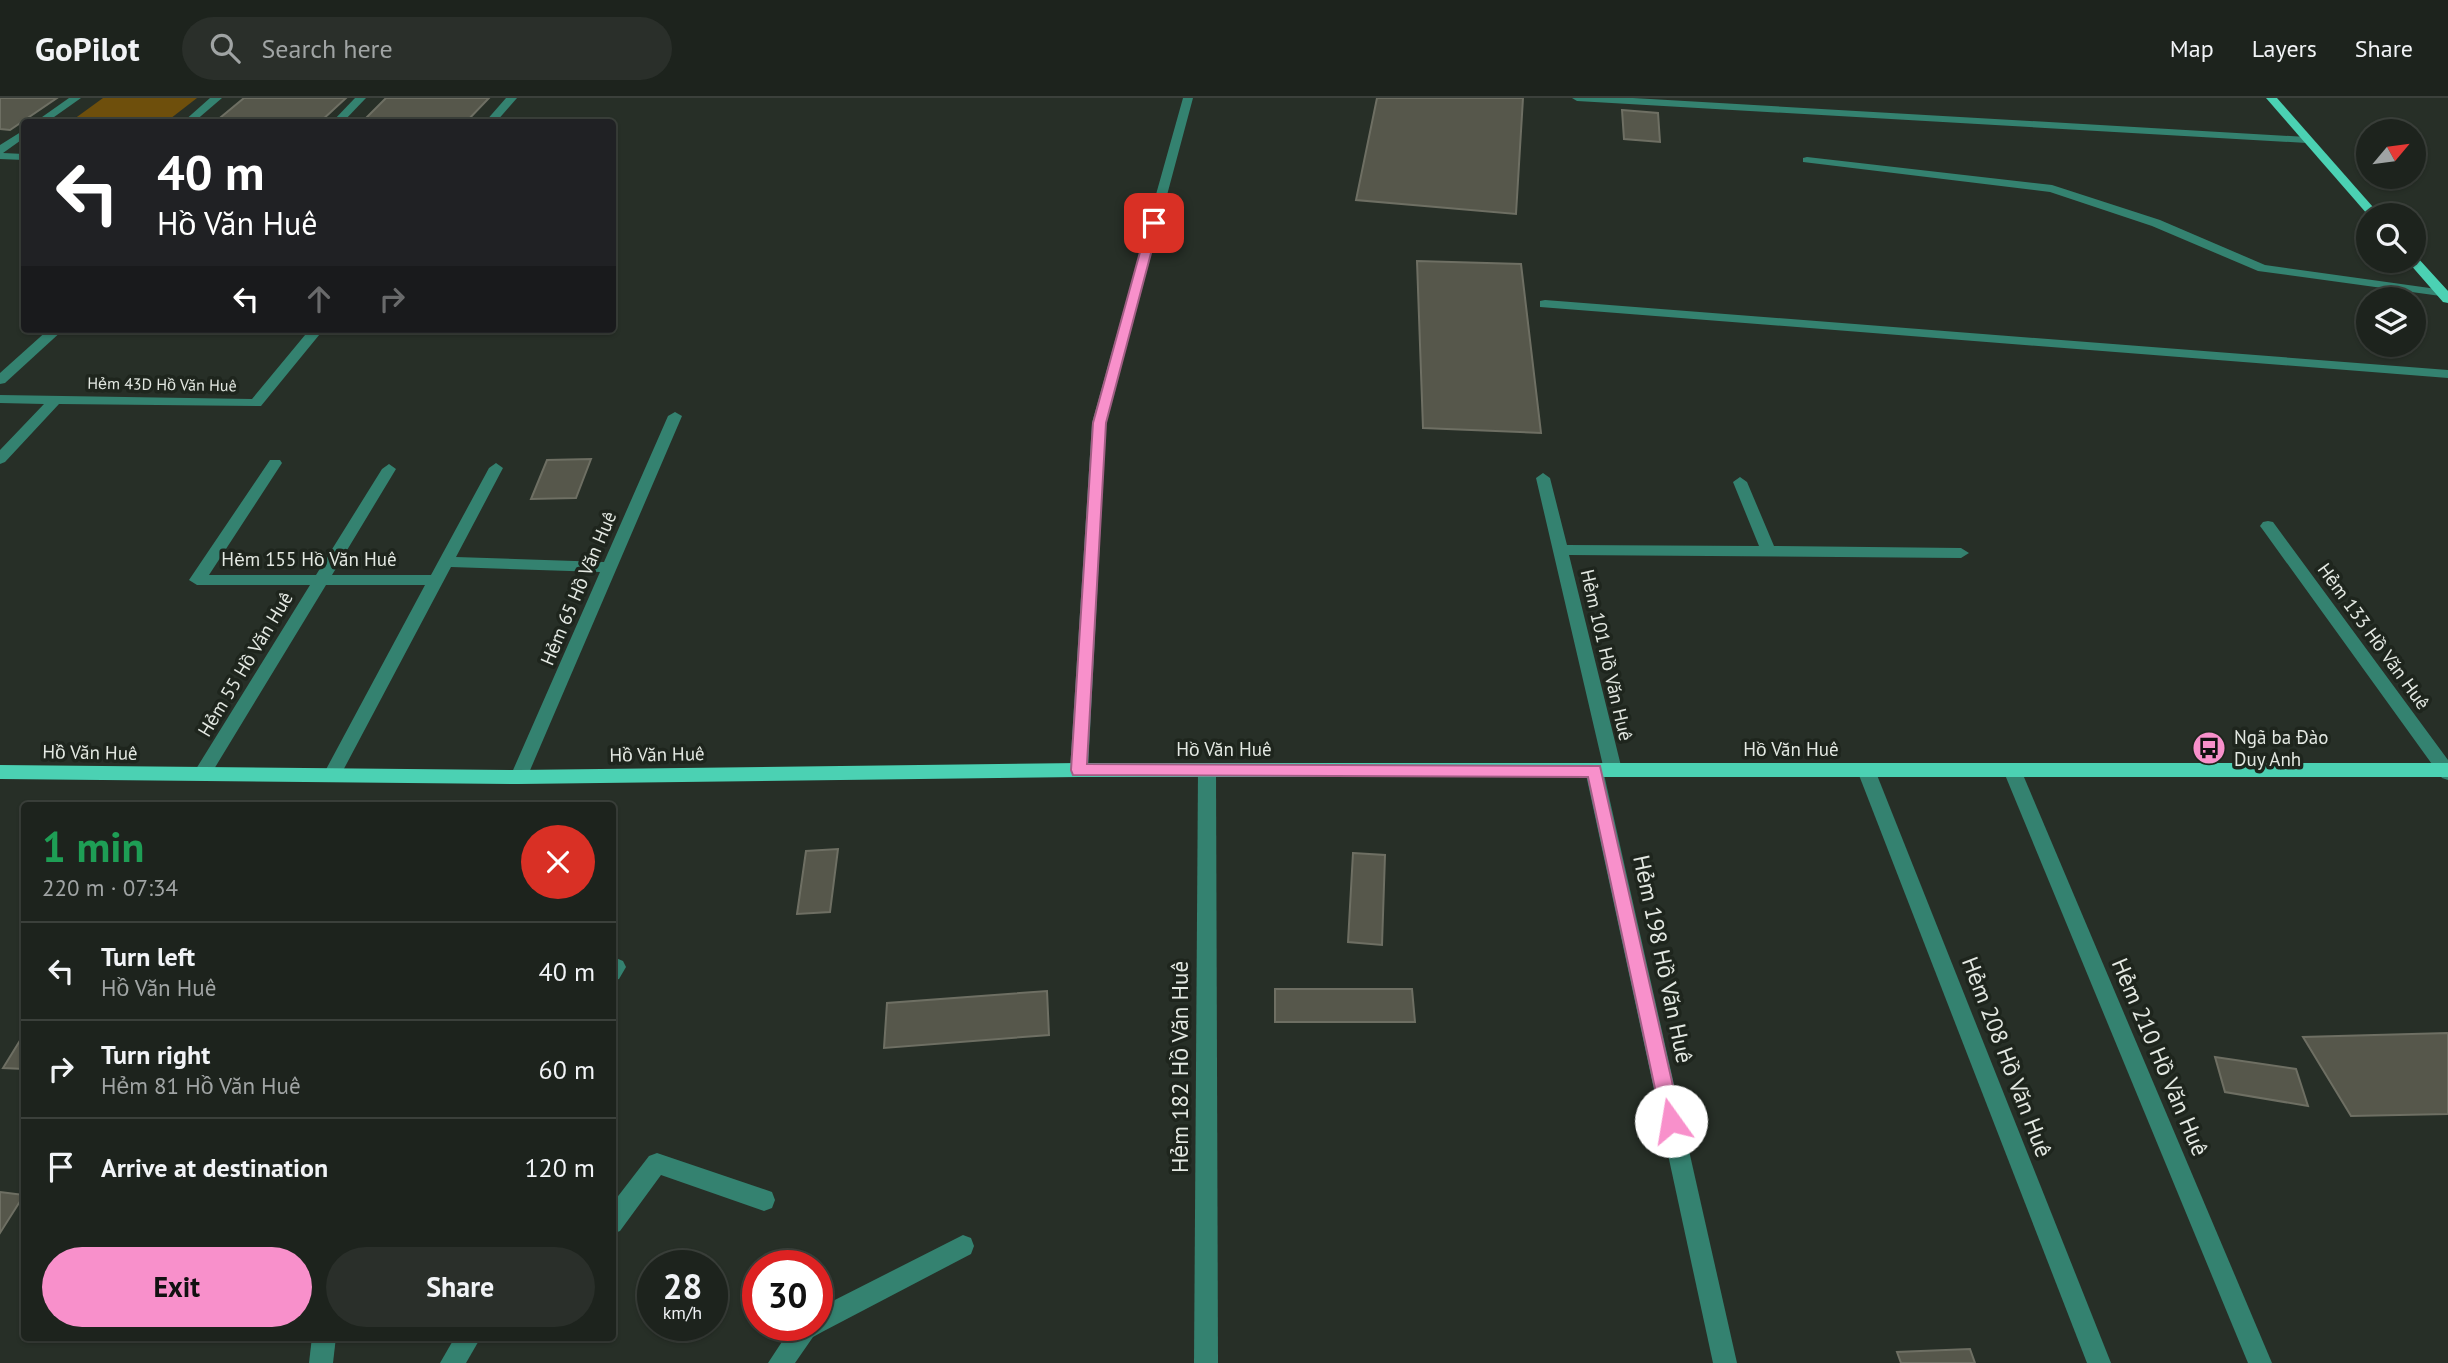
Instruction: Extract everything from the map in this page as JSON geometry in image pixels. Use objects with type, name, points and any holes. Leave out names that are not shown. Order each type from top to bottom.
[{"type":"main road","points":[[2271,98],[2363,203]]},
{"type":"main road","points":[[2425,273],[2446,297]]},
{"type":"main road","name":"Hồ Văn Huê","points":[[0,772],[519,777],[1079,770],[2447,771]]},
{"type":"street","points":[[44,119],[76,98]]},
{"type":"street","points":[[192,119],[217,98]]},
{"type":"street","points":[[340,119],[361,98]]},
{"type":"street","points":[[493,119],[512,98]]},
{"type":"street","points":[[1079,770],[1099,423],[1188,98]]},
{"type":"street","points":[[1577,98],[2307,140]]},
{"type":"street","points":[[0,150],[21,135]]},
{"type":"street","points":[[0,156],[21,157]]},
{"type":"street","points":[[1807,160],[2052,188],[2156,223],[2262,268],[2446,297]]},
{"type":"street","points":[[1545,304],[2448,373]]},
{"type":"street","points":[[0,380],[53,333]]},
{"type":"street","name":"Hẻm 43D Hồ Văn Huê","points":[[0,399],[256,403],[314,333]]},
{"type":"street","points":[[0,458],[55,399]]},
{"type":"street","name":"Hẻm 65 Hồ Văn Huê","points":[[519,777],[675,416]]},
{"type":"street","name":"Hẻm 155 Hồ Văn Huê","points":[[275,463],[197,580],[436,580]]},
{"type":"street","points":[[332,775],[496,468]]},
{"type":"street","name":"Hẻm 55 Hồ Văn Huê","points":[[202,774],[389,469]]},
{"type":"street","name":"Hẻm 101 Hồ Văn Huê","points":[[1543,478],[1561,550],[1604,771]]},
{"type":"street","points":[[1740,482],[1769,552]]},
{"type":"street","name":"Hẻm 133 Hồ Văn Huê","points":[[2268,526],[2447,771]]},
{"type":"street","name":"Hẻm 101 Hồ Văn Huê","points":[[1561,550],[1961,553]]},
{"type":"street","points":[[446,562],[610,567]]},
{"type":"street","name":"Hẻm 182 Hồ Văn Huê","points":[[1206,1363],[1207,770]]},
{"type":"street","name":"Hẻm 208 Hồ Văn Huê","points":[[1866,770],[2099,1363]]},
{"type":"street","name":"Hẻm 198 Hồ Văn Huê","points":[[1604,771],[1725,1363]]},
{"type":"street","name":"Hẻm 210 Hồ Văn Huê","points":[[2012,771],[2260,1363]]},
{"type":"street","points":[[616,1218],[657,1163],[764,1200]]},
{"type":"street","points":[[833,1314],[963,1246]]},
{"type":"street","points":[[321,1363],[324,1341]]},
{"type":"street","points":[[452,1363],[466,1341]]},
{"type":"street","points":[[780,1363],[796,1341]]},
{"type":"shaded area","points":[[103,98],[197,98],[170,119],[74,119]]},
{"type":"building","points":[[0,98],[57,98],[26,119],[21,119],[21,123],[10,130],[0,129]]},
{"type":"building","points":[[244,98],[346,98],[323,119],[219,119]]},
{"type":"building","points":[[386,98],[489,98],[469,119],[365,119]]},
{"type":"building","points":[[1377,98],[1523,98],[1516,214],[1356,200]]},
{"type":"building","points":[[1622,110],[1658,113],[1660,142],[1624,139]]},
{"type":"building","points":[[1417,261],[1521,264],[1541,433],[1423,428]]},
{"type":"building","points":[[591,459],[576,498],[531,499],[547,460]]},
{"type":"building","points":[[838,849],[830,912],[797,914],[806,851]]},
{"type":"building","points":[[1353,853],[1385,855],[1382,945],[1348,942]]},
{"type":"building","points":[[1275,989],[1412,989],[1415,1022],[1275,1022]]},
{"type":"building","points":[[1047,991],[1049,1035],[884,1048],[887,1003]]},
{"type":"building","points":[[2448,1033],[2448,1114],[2351,1116],[2303,1037]]},
{"type":"building","points":[[21,1039],[21,1069],[3,1068]]},
{"type":"building","points":[[2215,1057],[2296,1069],[2308,1106],[2225,1092]]},
{"type":"building","points":[[0,1192],[21,1195],[21,1200],[0,1233]]},
{"type":"building","points":[[1970,1349],[1975,1363],[1901,1363],[1897,1352]]},
{"type":"place","name":"Ngã ba Đào Duy Anh","points":[[2209,748]]},
{"type":"route","points":[[1154,223],[1099,423],[1079,770],[1594,771],[1671,1121]]}]
